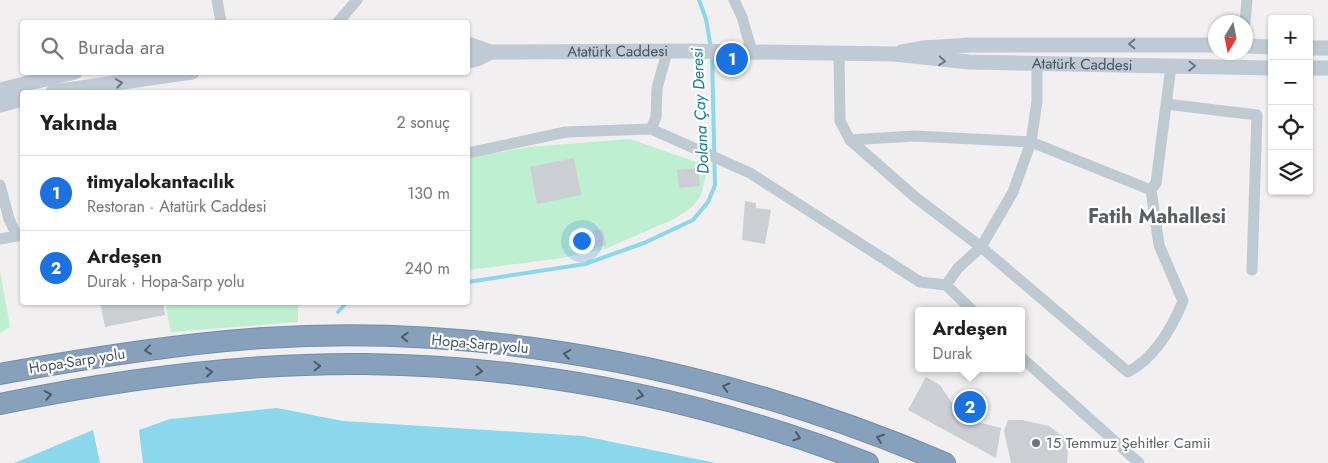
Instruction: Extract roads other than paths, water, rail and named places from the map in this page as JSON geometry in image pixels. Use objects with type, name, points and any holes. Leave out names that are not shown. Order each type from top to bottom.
[{"type":"highway","name":"Hopa-Sarp yolu","points":[[0,374],[107,355],[266,338],[410,338],[532,348],[676,374],[758,396],[945,463]]},
{"type":"highway","name":"Hopa-Sarp yolu","points":[[0,404],[124,381],[204,372],[363,364],[411,365],[520,374],[672,402],[798,437],[868,463]]},
{"type":"main road","name":"Atatürk Caddesi","points":[[470,45],[491,52],[685,51],[894,54],[969,62],[1268,68]]},
{"type":"main road","name":"Atatürk Caddesi","points":[[894,54],[924,48],[979,45],[1208,46]]},
{"type":"main road","points":[[1253,46],[1268,47]]},
{"type":"main road","points":[[1313,48],[1328,48]]},
{"type":"main road","name":"Atatürk Caddesi","points":[[470,60],[491,52]]},
{"type":"main road","points":[[1313,68],[1328,68]]},
{"type":"main road","points":[[0,90],[62,75]]},
{"type":"main road","points":[[67,90],[171,75]]},
{"type":"main road","points":[[0,105],[20,100]]},
{"type":"street","points":[[217,0],[221,20]]},
{"type":"street","points":[[340,20],[357,0]]},
{"type":"street","points":[[734,0],[742,17],[752,52]]},
{"type":"street","points":[[1246,15],[1247,0]]},
{"type":"street","points":[[651,129],[656,116],[657,88],[668,52]]},
{"type":"street","points":[[839,54],[840,121],[850,140],[915,197],[981,247],[1128,372],[1142,364],[1175,322],[1183,301],[1159,245],[1151,190],[1156,183],[1171,66]]},
{"type":"street","points":[[946,285],[958,268],[981,247],[1013,192],[1031,142],[1037,101],[1037,64]]},
{"type":"street","points":[[1166,104],[1256,115],[1252,270]]},
{"type":"street","points":[[470,154],[566,132],[651,129],[750,174],[920,282],[946,285],[969,307]]},
{"type":"street","points":[[850,140],[914,136],[1031,142],[1151,190]]},
{"type":"street","points":[[0,184],[9,219],[20,235],[0,239]]},
{"type":"street","points":[[1025,361],[1139,463]]},
{"type":"water","points":[[277,408],[343,421],[583,436],[716,463],[143,463],[139,430],[170,419]]},
{"type":"water","points":[[93,430],[100,463],[13,463],[17,462]]},
{"type":"waterway","name":"Dolana Çay Deresi","points":[[699,0],[706,19],[711,48]]},
{"type":"waterway","name":"Dolana Çay Deresi","points":[[470,282],[585,264],[644,243],[693,220],[708,202],[715,185],[712,55]]},
{"type":"waterway","name":"Dolana Çay Deresi","points":[[338,312],[344,305]]},
{"type":"place","name":"timyalokantacılık","points":[[732,59]]},
{"type":"place","name":"Ardeşen","points":[[970,407]]},
{"type":"place","name":"15 Temmuz Şehitler Camii","points":[[1036,443]]},
{"type":"district","name":"Fatih Mahallesi","points":[[1157,216]]}]
